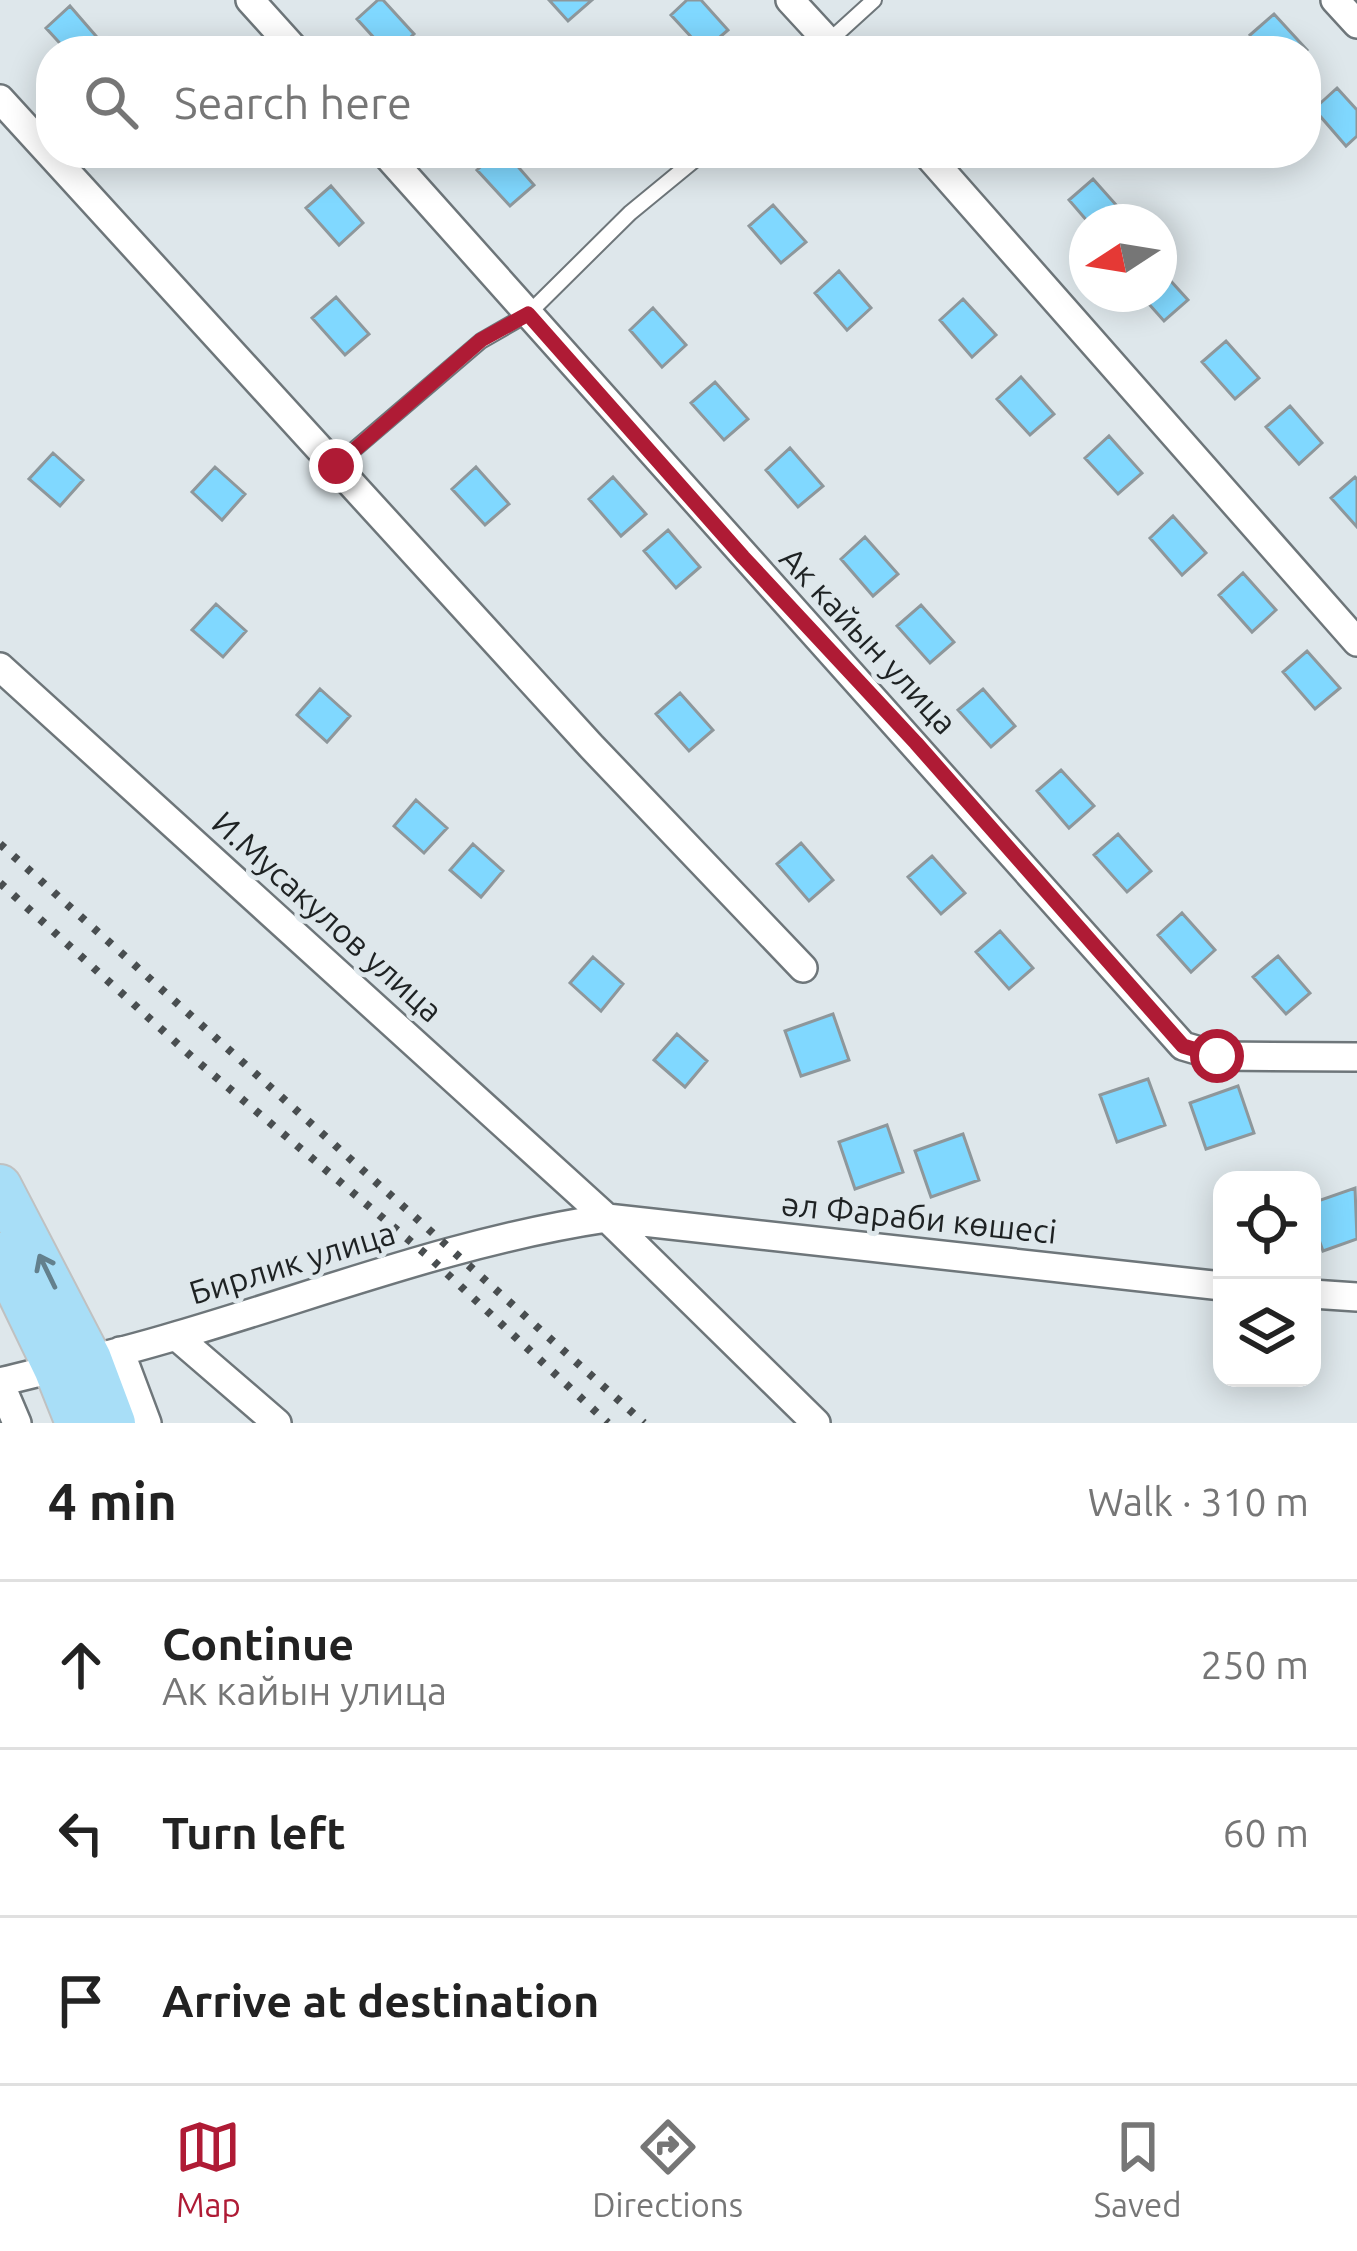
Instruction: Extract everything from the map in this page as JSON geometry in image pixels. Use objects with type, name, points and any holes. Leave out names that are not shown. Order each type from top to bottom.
[{"type":"highway","points":[[0,1186],[88,1359],[114,1423]]},
{"type":"highway","points":[[0,1254],[88,1359]]},
{"type":"highway","points":[[76,1423],[88,1359]]},
{"type":"street","points":[[250,0],[282,36]]},
{"type":"street","points":[[790,0],[818,36]]},
{"type":"street","points":[[1335,0],[1357,24]]},
{"type":"street","points":[[0,99],[36,138]]},
{"type":"street","points":[[63,168],[591,746],[803,968]]},
{"type":"street","name":"Ак кайын улица","points":[[398,168],[1183,1046],[1217,1056],[1357,1057]]},
{"type":"street","points":[[939,168],[1357,642]]},
{"type":"street","name":"И.Мусакулов улица","points":[[0,667],[608,1219],[816,1423]]},
{"type":"street","name":"әл Фараби көшесі","points":[[608,1219],[1213,1285]]},
{"type":"street","name":"Бирлик улица","points":[[0,1383],[176,1336],[453,1250],[535,1229],[608,1219]]},
{"type":"street","points":[[1321,1295],[1357,1298]]},
{"type":"street","points":[[176,1336],[277,1423]]},
{"type":"street","points":[[88,1359],[147,1423]]},
{"type":"street","points":[[0,1383],[17,1423]]},
{"type":"lane","points":[[840,36],[874,0]]},
{"type":"lane","points":[[336,466],[481,340],[528,314],[630,213],[685,168]]},
{"type":"building","points":[[383,0],[414,34],[372,36],[357,19]]},
{"type":"building","points":[[549,0],[592,0],[568,21]]},
{"type":"building","points":[[687,0],[701,0],[728,30],[721,36],[690,36],[671,15]]},
{"type":"building","points":[[70,6],[96,36],[53,36],[46,28]]},
{"type":"building","points":[[1274,14],[1294,36],[1251,36]]},
{"type":"building","points":[[1337,88],[1357,110],[1357,136],[1346,146],[1321,117],[1321,103]]},
{"type":"building","points":[[519,168],[534,185],[510,206],[477,170]]},
{"type":"building","points":[[1093,179],[1115,204],[1072,204],[1069,200]]},
{"type":"building","points":[[331,186],[363,223],[339,245],[306,208]]},
{"type":"building","points":[[773,205],[806,242],[781,263],[749,226]]},
{"type":"building","points":[[839,271],[871,308],[847,330],[815,293]]},
{"type":"building","points":[[1177,288],[1188,300],[1177,310]]},
{"type":"building","points":[[336,297],[369,334],[345,355],[312,318]]},
{"type":"building","points":[[963,299],[996,335],[972,357],[940,320]]},
{"type":"building","points":[[653,308],[686,345],[662,367],[630,330]]},
{"type":"building","points":[[1226,341],[1259,378],[1235,399],[1202,362]]},
{"type":"building","points":[[1021,377],[1054,414],[1030,435],[997,399]]},
{"type":"building","points":[[715,382],[748,419],[724,440],[691,403]]},
{"type":"building","points":[[1290,406],[1322,443],[1299,464],[1266,427]]},
{"type":"building","points":[[1109,436],[1142,473],[1118,494],[1085,458]]},
{"type":"building","points":[[790,448],[823,486],[798,507],[766,470]]},
{"type":"building","points":[[53,453],[83,480],[60,506],[29,479]]},
{"type":"building","points":[[215,467],[245,494],[222,520],[192,492]]},
{"type":"building","points":[[476,467],[509,504],[485,525],[452,489]]},
{"type":"building","points":[[613,477],[646,514],[621,536],[589,499]]},
{"type":"building","points":[[1357,479],[1357,527],[1331,498]]},
{"type":"building","points":[[1173,516],[1206,553],[1182,575],[1150,538]]},
{"type":"building","points":[[668,530],[700,567],[676,588],[644,551]]},
{"type":"building","points":[[865,537],[898,574],[873,596],[841,559]]},
{"type":"building","points":[[1243,573],[1276,610],[1252,632],[1219,595]]},
{"type":"building","points":[[216,604],[246,631],[223,657],[192,630]]},
{"type":"building","points":[[921,605],[954,642],[930,663],[897,626]]},
{"type":"building","points":[[1307,651],[1340,688],[1315,709],[1283,672]]},
{"type":"building","points":[[320,689],[350,716],[327,742],[297,715]]},
{"type":"building","points":[[983,689],[1015,726],[991,747],[958,710]]},
{"type":"building","points":[[680,693],[713,730],[689,751],[656,714]]},
{"type":"building","points":[[1061,770],[1094,806],[1069,828],[1037,791]]},
{"type":"building","points":[[416,800],[447,828],[424,853],[394,826]]},
{"type":"building","points":[[1118,834],[1151,871],[1127,892],[1094,855]]},
{"type":"building","points":[[801,843],[833,880],[809,901],[777,864]]},
{"type":"building","points":[[473,844],[503,871],[481,897],[450,870]]},
{"type":"building","points":[[932,856],[965,893],[941,914],[908,877]]},
{"type":"building","points":[[1182,913],[1215,950],[1191,972],[1158,935]]},
{"type":"building","points":[[1000,931],[1033,968],[1009,989],[976,952]]},
{"type":"building","points":[[1278,956],[1310,993],[1286,1014],[1253,977]]},
{"type":"building","points":[[593,957],[623,984],[601,1011],[570,983]]},
{"type":"building","points":[[833,1014],[849,1060],[801,1076],[785,1031]]},
{"type":"building","points":[[677,1034],[707,1061],[685,1087],[654,1060]]},
{"type":"building","points":[[1148,1079],[1165,1125],[1117,1142],[1100,1095]]},
{"type":"building","points":[[1238,1086],[1254,1133],[1206,1149],[1190,1103]]},
{"type":"building","points":[[887,1125],[903,1172],[855,1189],[839,1142]]},
{"type":"building","points":[[963,1134],[979,1180],[931,1197],[915,1151]]},
{"type":"building","points":[[1355,1188],[1357,1239],[1323,1251],[1321,1200]]},
{"type":"railway","points":[[0,844],[644,1423]]},
{"type":"railway","points":[[0,883],[192,1057],[429,1257],[608,1423]]},
{"type":"route","points":[[336,466],[481,340],[528,314],[1183,1046],[1217,1056]]}]
